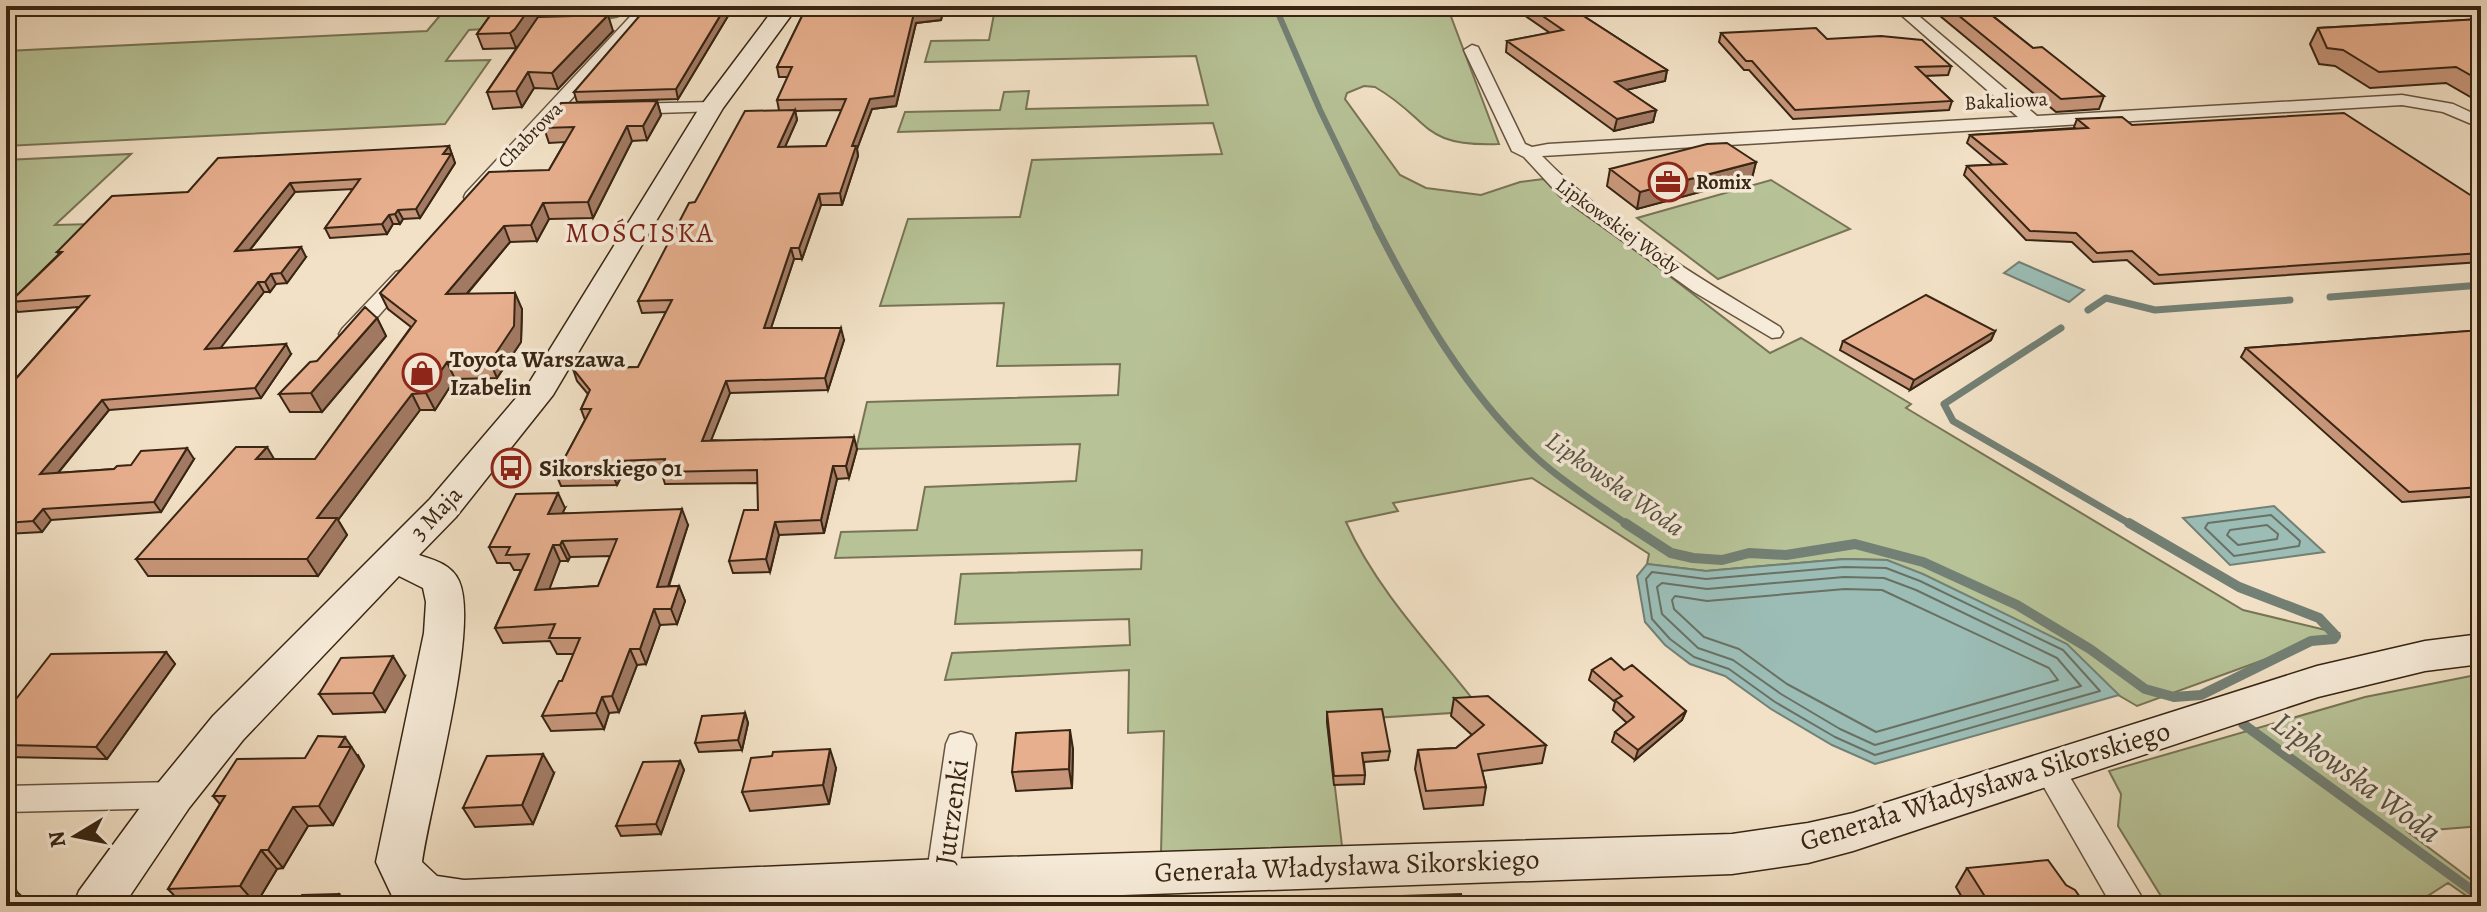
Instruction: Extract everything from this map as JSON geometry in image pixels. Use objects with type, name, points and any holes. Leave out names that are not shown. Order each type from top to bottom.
[{"type":"main road","name":"3 Maja","points":[[96,906],[174,795],[228,728],[443,508],[542,388],[712,107],[787,6]]},
{"type":"main road","name":"Generała Władysława Sikorskiego","points":[[391,559],[436,579],[442,585],[446,606],[436,682],[399,862],[403,878],[415,890],[429,896],[464,901],[942,879],[1732,854],[1831,838],[2317,682],[2425,656],[2481,649]]},
{"type":"street","name":"Chabrowa","points":[[463,209],[535,127],[562,110],[648,6]]},
{"type":"street","points":[[1898,6],[2033,121]]},
{"type":"street","name":"Lipkowskiej Wody","points":[[1472,50],[1518,147],[1530,153],[1567,192],[1701,288],[1772,332]]},
{"type":"street","name":"Bakaliowa","points":[[1530,153],[1563,148],[2402,100],[2447,108],[2481,123]]},
{"type":"street","points":[[602,109],[712,107]]},
{"type":"street","points":[[338,349],[422,255]]},
{"type":"street","name":"Jutrzenki","points":[[942,879],[961,744]]},
{"type":"street","points":[[2048,768],[2130,906]]},
{"type":"street","points":[[6,799],[174,795]]},
{"type":"green space","points":[[448,6],[506,6],[484,29],[469,30],[446,61],[490,60],[445,124],[6,146],[6,51],[427,31]]},
{"type":"green space","points":[[573,6],[636,6],[612,18],[565,19]]},
{"type":"green space","points":[[1447,6],[1499,144],[1473,144],[1440,136],[1375,87],[1364,86],[1347,93],[1345,99],[1400,175],[1426,188],[1481,195],[1520,182],[1543,179],[1770,353],[1801,338],[1911,404],[1906,408],[2243,610],[2338,633],[2137,706],[1887,560],[1844,559],[1706,571],[1647,564],[1649,554],[1532,478],[1393,503],[1398,511],[1346,522],[1391,597],[1482,711],[1327,721],[1342,846],[1161,853],[1164,731],[1128,733],[1129,670],[945,680],[952,653],[1130,645],[1129,619],[955,624],[961,574],[1141,569],[1142,550],[835,558],[841,532],[917,530],[925,487],[1076,481],[1080,444],[856,449],[867,402],[1118,395],[1120,364],[997,366],[1004,303],[880,306],[908,219],[1020,217],[1032,160],[1222,154],[1213,123],[898,132],[905,112],[1000,110],[1004,92],[1029,91],[1026,109],[1208,105],[1196,56],[925,62],[931,41],[989,40],[995,9]]},
{"type":"green space","points":[[131,154],[55,225],[93,224],[6,314],[6,160]]},
{"type":"green space","points":[[1771,180],[1850,229],[1718,279],[1637,218]]},
{"type":"green space","points":[[2481,674],[2481,826],[2408,832],[2481,887],[2481,906],[2448,883],[2412,906],[2167,906],[2118,826],[2121,794],[2109,771],[2365,697]]},
{"type":"water","points":[[2019,262],[2084,290],[2069,302],[2004,273]]},
{"type":"water","points":[[2274,506],[2324,552],[2230,565],[2183,518]]},
{"type":"water","points":[[1844,559],[1887,560],[1923,574],[2067,644],[2119,695],[1875,764],[1832,745],[1771,709],[1725,676],[1690,664],[1665,645],[1645,622],[1637,576],[1647,564],[1706,571]]},
{"type":"building","points":[[497,6],[531,6],[510,33],[477,34]]},
{"type":"building","points":[[648,6],[726,6],[676,89],[574,92]]},
{"type":"building","points":[[807,6],[940,6],[939,10],[914,13],[894,96],[870,99],[852,146],[856,146],[840,193],[819,194],[799,248],[791,248],[764,328],[841,328],[825,378],[726,381],[702,441],[854,437],[846,466],[833,466],[821,520],[775,522],[766,559],[729,561],[744,510],[758,510],[757,470],[661,472],[665,459],[618,461],[612,473],[556,474],[591,409],[581,409],[590,390],[573,369],[638,367],[672,300],[638,301],[689,203],[695,202],[745,111],[795,110],[778,147],[826,146],[846,99],[777,100],[792,67],[777,67]]},
{"type":"building","points":[[1528,6],[1568,6],[1667,70],[1615,82],[1656,110],[1617,119],[1507,41],[1563,30]]},
{"type":"building","points":[[1947,6],[1980,6],[2033,48],[2042,47],[2104,96],[2061,99]]},
{"type":"building","points":[[608,15],[552,73],[528,72],[516,91],[487,92],[538,17]]},
{"type":"building","points":[[2481,19],[2481,81],[2456,67],[2379,72],[2343,50],[2327,48],[2318,28]]},
{"type":"building","points":[[1816,28],[1827,39],[1881,36],[1922,40],[1951,66],[1916,67],[1952,101],[1795,110],[1752,61],[1746,61],[1721,33]]},
{"type":"building","points":[[657,101],[643,126],[627,126],[588,202],[543,203],[531,225],[504,226],[446,294],[515,293],[514,326],[490,362],[447,362],[426,393],[412,394],[317,518],[337,518],[307,559],[136,559],[236,447],[267,447],[256,459],[315,459],[416,321],[380,293],[489,172],[549,170],[574,127],[544,128],[561,103]]},
{"type":"building","points":[[2344,113],[2481,202],[2481,253],[2159,275],[2132,251],[2097,253],[2076,233],[2030,231],[1967,166],[2006,164],[1970,135],[2088,128],[2077,119],[2122,117],[2132,125]]},
{"type":"building","points":[[1727,143],[1756,162],[1640,192],[1610,169],[1707,144]]},
{"type":"building","points":[[449,146],[443,154],[451,154],[416,209],[398,210],[382,224],[325,228],[360,179],[290,183],[235,251],[301,247],[281,273],[271,274],[265,282],[258,282],[205,349],[286,344],[255,388],[102,400],[40,474],[114,469],[131,465],[141,451],[187,448],[154,502],[43,509],[33,521],[6,523],[6,390],[89,296],[10,302],[62,252],[57,252],[112,196],[188,192],[218,158]]},
{"type":"building","points":[[1926,295],[1995,331],[1914,380],[1843,341]]},
{"type":"building","points":[[365,307],[377,318],[311,393],[279,394],[310,362],[317,361]]},
{"type":"building","points":[[2481,330],[2481,487],[2409,492],[2246,348]]},
{"type":"building","points":[[558,493],[548,514],[682,509],[657,587],[679,586],[671,609],[654,609],[640,649],[630,649],[612,696],[602,697],[596,713],[542,716],[559,681],[562,681],[580,638],[549,638],[555,624],[495,628],[529,554],[506,555],[510,547],[489,547],[516,494]],"holes":[[[617,539],[598,586],[535,590],[553,545],[560,545],[562,541]]]},
{"type":"building","points":[[166,652],[96,747],[6,745],[6,712],[51,654]]},
{"type":"building","points":[[393,656],[373,693],[319,694],[341,658]]},
{"type":"building","points":[[1611,658],[1624,670],[1632,665],[1686,711],[1638,750],[1615,732],[1634,717],[1615,700],[1622,696],[1592,670]]},
{"type":"building","points":[[1488,696],[1546,745],[1478,754],[1486,787],[1426,791],[1418,750],[1456,748],[1484,725],[1454,698]]},
{"type":"building","points":[[1382,709],[1390,751],[1362,753],[1365,775],[1334,776],[1327,712]]},
{"type":"building","points":[[745,713],[738,740],[695,743],[702,716]]},
{"type":"building","points":[[1070,730],[1069,769],[1012,772],[1016,733]]},
{"type":"building","points":[[318,736],[345,737],[339,747],[351,747],[319,806],[293,807],[268,850],[261,850],[240,886],[168,889],[225,796],[213,796],[237,759],[305,758]]},
{"type":"building","points":[[830,749],[823,785],[742,792],[751,758],[772,756],[773,752]]},
{"type":"building","points":[[543,754],[522,805],[463,808],[487,756]]},
{"type":"building","points":[[680,761],[656,824],[616,826],[643,762]]},
{"type":"building","points":[[2048,860],[2066,885],[2075,890],[2082,900],[2080,906],[2030,906],[2024,898],[1989,903],[1967,868]]},
{"type":"building","points":[[16,891],[7,906],[6,906],[6,892]]},
{"type":"building","points":[[339,894],[333,906],[296,906],[302,895]]},
{"type":"building","points":[[1461,894],[1463,906],[1371,906],[1404,904],[1403,896]]},
{"type":"building","points":[[1235,899],[1287,899],[1287,906],[1235,906]]},
{"type":"building","points":[[1653,900],[1654,906],[1540,906],[1539,902]]},
{"type":"waterway","name":"Lipkowska Woda","points":[[1275,6],[1320,110],[1376,227]]},
{"type":"waterway","name":"Lipkowska Woda","points":[[1376,227],[1428,320],[1490,408],[1539,460],[1627,524]]},
{"type":"waterway","points":[[2330,297],[2481,285]]},
{"type":"waterway","points":[[2088,310],[2106,298],[2155,310],[2290,300]]},
{"type":"waterway","points":[[2061,328],[1944,404],[1953,421],[2132,525]]},
{"type":"waterway","name":"Lipkowska Woda","points":[[1627,524],[1671,553],[1693,558],[1722,560],[1749,553],[1786,555],[1855,544],[1923,562],[2017,605],[2090,649],[2145,689],[2174,697],[2201,695],[2311,641],[2334,639],[2336,636],[2319,618],[2239,587],[2129,523]]},
{"type":"waterway","name":"Lipkowska Woda","points":[[2243,724],[2481,897]]},
{"type":"place","name":"Romix","points":[[1668,182]]},
{"type":"place","name":"Toyota Warszawa Izabelin","points":[[422,373]]},
{"type":"place","name":"Sikorskiego 01","points":[[511,468]]},
{"type":"district","name":"MOŚCISKA","points":[[640,233]]}]
